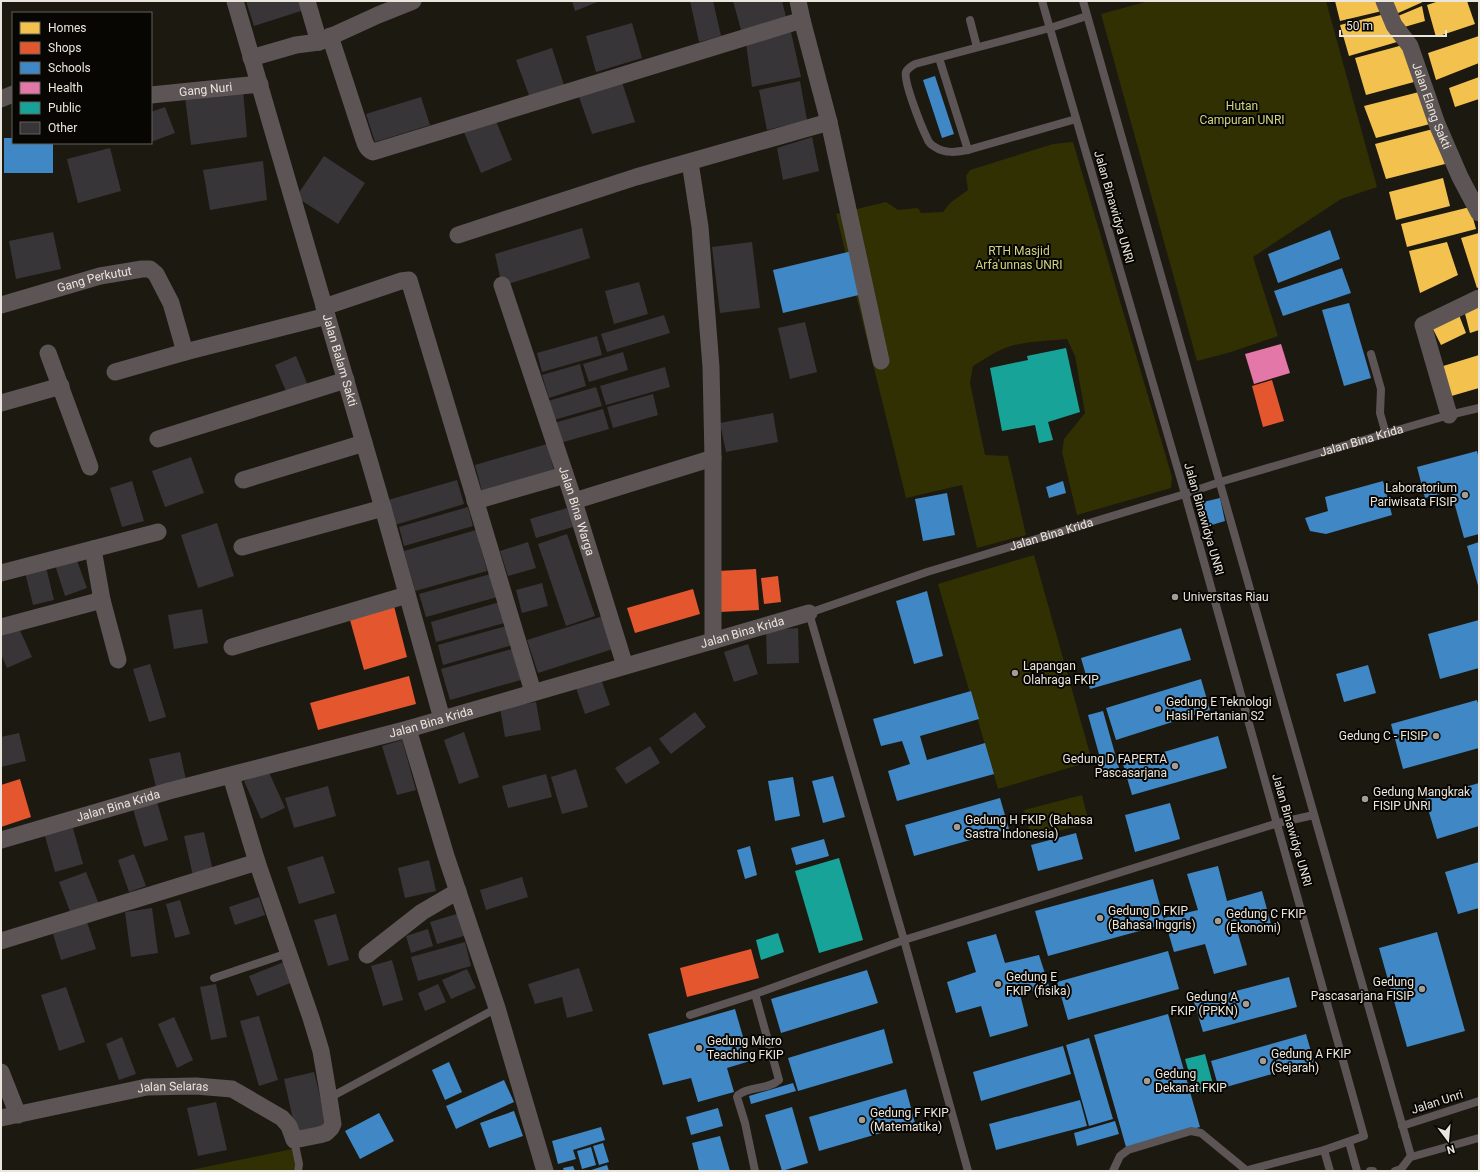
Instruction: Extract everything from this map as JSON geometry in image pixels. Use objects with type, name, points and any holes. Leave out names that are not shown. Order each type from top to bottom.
[{"type":"street","name":"Jalan Balam Sakti","points":[[235,1],[383,508],[442,719]]},
{"type":"street","points":[[307,1],[325,39],[364,142],[369,150],[374,152],[802,20]]},
{"type":"street","points":[[251,58],[296,45],[325,39],[413,1]]},
{"type":"street","points":[[798,1],[829,122],[881,361]]},
{"type":"street","name":"Jalan Elang Sakti","points":[[1384,1],[1394,25],[1410,46],[1437,124],[1460,177],[1479,212]]},
{"type":"street","name":"Gang Nuri","points":[[152,96],[260,84]]},
{"type":"street","points":[[1,98],[12,94]]},
{"type":"street","points":[[458,235],[628,180],[829,122]]},
{"type":"street","points":[[690,162],[700,227],[711,367],[713,458],[713,641]]},
{"type":"street","name":"Gang Perkutut","points":[[1,305],[100,276],[150,269],[156,274],[171,303],[185,352]]},
{"type":"street","points":[[115,372],[325,311],[401,281],[409,280],[533,692]]},
{"type":"street","name":"Jalan Bina Warga","points":[[502,285],[574,501],[625,666]]},
{"type":"street","points":[[1449,416],[1423,325],[1479,298]]},
{"type":"street","points":[[48,353],[90,468]]},
{"type":"street","points":[[158,439],[346,380]]},
{"type":"street","points":[[1,403],[61,386]]},
{"type":"street","points":[[243,480],[364,443]]},
{"type":"street","points":[[574,501],[713,458]]},
{"type":"street","points":[[476,501],[565,475]]},
{"type":"street","points":[[242,547],[383,508]]},
{"type":"street","points":[[1,573],[158,532]]},
{"type":"street","points":[[93,549],[102,600],[118,660]]},
{"type":"street","points":[[232,647],[407,595]]},
{"type":"street","points":[[1,627],[102,600]]},
{"type":"street","name":"Jalan Bina Krida","points":[[1,840],[169,792],[408,729],[809,613]]},
{"type":"street","points":[[408,729],[446,856],[497,1008],[545,1171]]},
{"type":"street","points":[[231,776],[257,862],[311,1018],[321,1052],[330,1098],[333,1124],[331,1128],[319,1135],[294,1140]]},
{"type":"street","points":[[1,941],[257,862]]},
{"type":"street","points":[[367,955],[422,912],[458,892]]},
{"type":"street","points":[[1,1072],[18,1115]]},
{"type":"street","name":"Jalan Selaras","points":[[1,1118],[147,1087],[196,1086],[232,1089],[282,1118],[289,1126],[294,1140]]},
{"type":"lane","name":"Jalan Binawidya UNRI","points":[[1042,1],[1185,494],[1364,1136],[1349,1142]]},
{"type":"lane","name":"Jalan Binawidya UNRI","points":[[1083,1],[1411,1157]]},
{"type":"lane","points":[[1076,119],[968,150],[946,152],[935,147],[929,142],[907,85],[906,73],[909,68],[915,64],[977,46],[1050,28],[1087,16]]},
{"type":"lane","points":[[970,20],[977,46]]},
{"type":"lane","points":[[939,58],[968,150]]},
{"type":"lane","points":[[1371,354],[1381,389],[1380,413],[1386,434]]},
{"type":"lane","name":"Jalan Bina Krida","points":[[809,613],[927,572],[1220,482],[1479,408]]},
{"type":"lane","points":[[809,613],[904,940],[968,1171]]},
{"type":"lane","points":[[690,1015],[755,994],[904,940],[1278,824],[1314,815]]},
{"type":"lane","points":[[214,978],[288,953]]},
{"type":"lane","points":[[755,994],[778,1080],[774,1083],[742,1092],[737,1097],[745,1123],[755,1171]]},
{"type":"lane","points":[[330,1098],[497,1008]]},
{"type":"lane","name":"Jalan Unri","points":[[1402,1126],[1479,1101]]},
{"type":"lane","points":[[1113,1171],[1120,1156],[1128,1150],[1191,1131],[1201,1133],[1245,1171],[1349,1142],[1357,1171]]},
{"type":"lane","points":[[1395,1171],[1401,1169],[1411,1157],[1479,1138]]},
{"type":"lane","name":"Jalan Selaras","points":[[294,1140],[299,1164],[298,1171]]},
{"type":"lane","points":[[1324,1150],[1330,1171]]},
{"type":"green space","name":"Hutan Campuran UNRI","points":[[1149,1],[1326,1],[1377,187],[1341,199],[1253,257],[1278,336],[1231,352],[1197,361],[1101,14]]},
{"type":"green space","name":"RTH Masjid Arfa'unnas UNRI","points":[[1073,142],[1172,477],[1171,488],[1077,515],[1062,452],[1064,439],[1085,413],[1075,356],[1067,339],[1032,342],[1011,346],[996,352],[973,366],[970,383],[985,455],[1008,456],[1026,535],[977,548],[962,485],[906,498],[836,214],[886,202],[898,210],[918,208],[921,213],[943,212],[950,203],[968,190],[966,176],[970,170],[1053,144]]},
{"type":"green space","name":"Lapangan Olahraga FKIP","points":[[1034,555],[1092,761],[998,789],[938,584]]},
{"type":"green space","points":[[1082,795],[1089,823],[1031,838],[1024,810]]},
{"type":"green space","points":[[292,1149],[295,1164],[293,1171],[186,1171]]},
{"type":"building: Homes","points":[[1335,1],[1379,1],[1382,11],[1340,21]]},
{"type":"building: Homes","points":[[1392,1],[1425,1],[1396,14]]},
{"type":"building: Homes","points":[[1439,1],[1467,1],[1475,24],[1436,37],[1427,5]]},
{"type":"building: Homes","points":[[1422,6],[1425,21],[1401,28],[1398,16]]},
{"type":"building: Homes","points":[[1385,14],[1397,42],[1349,56],[1340,25]]},
{"type":"building: Homes","points":[[1479,36],[1479,63],[1436,80],[1428,53]]},
{"type":"building: Homes","points":[[1403,45],[1414,82],[1366,95],[1355,58]]},
{"type":"building: Homes","points":[[1479,77],[1479,99],[1455,107],[1449,88]]},
{"type":"building: Homes","points":[[1419,92],[1430,124],[1376,138],[1364,106]]},
{"type":"building: Homes","points":[[1433,129],[1445,164],[1386,179],[1375,144]]},
{"type":"building: Homes","points":[[1443,178],[1450,206],[1396,220],[1389,192]]},
{"type":"building: Homes","points":[[1470,207],[1476,229],[1407,247],[1401,224]]},
{"type":"building: Homes","points":[[1479,233],[1479,287],[1477,288],[1461,238]]},
{"type":"building: Homes","points":[[1447,242],[1458,275],[1420,293],[1409,251]]},
{"type":"building: Homes","points":[[1479,304],[1479,330],[1470,333],[1464,310]]},
{"type":"building: Homes","points":[[1459,315],[1466,333],[1441,345],[1433,329]]},
{"type":"building: Homes","points":[[1479,355],[1479,388],[1448,397],[1440,367]]},
{"type":"building: Shops","points":[[1272,380],[1284,421],[1263,427],[1252,386]]},
{"type":"building: Shops","points":[[756,569],[759,610],[720,612],[718,571]]},
{"type":"building: Shops","points":[[778,576],[781,602],[764,604],[761,578]]},
{"type":"building: Shops","points":[[693,589],[700,614],[635,633],[627,608]]},
{"type":"building: Shops","points":[[393,602],[407,657],[364,670],[350,620]]},
{"type":"building: Shops","points":[[409,676],[416,704],[318,730],[310,703]]},
{"type":"building: Shops","points":[[20,779],[31,817],[1,827],[1,785]]},
{"type":"building: Shops","points":[[751,949],[759,978],[687,997],[680,968]]},
{"type":"building: Schools","points":[[935,76],[954,134],[942,138],[923,80]]},
{"type":"building: Schools","points":[[4,138],[12,138],[12,144],[53,144],[53,173],[4,173]]},
{"type":"building: Schools","points":[[1330,230],[1340,259],[1278,283],[1268,254]]},
{"type":"building: Schools","points":[[852,251],[863,294],[783,313],[773,270]]},
{"type":"building: Schools","points":[[1342,268],[1351,293],[1283,316],[1274,291]]},
{"type":"building: Schools","points":[[1349,303],[1371,378],[1344,386],[1322,310]]},
{"type":"building: Schools","name":"Laboratorium Pariwisata FISIP","points":[[1477,451],[1479,459],[1479,534],[1464,538],[1451,491],[1425,498],[1417,467]]},
{"type":"building: Schools","points":[[1063,481],[1066,493],[1049,498],[1046,487]]},
{"type":"building: Schools","points":[[1383,481],[1392,515],[1326,534],[1310,531],[1305,518],[1328,511],[1325,497]]},
{"type":"building: Schools","points":[[947,493],[955,535],[923,541],[915,499]]},
{"type":"building: Schools","points":[[1220,498],[1225,521],[1205,527],[1199,503]]},
{"type":"building: Schools","points":[[1479,542],[1479,589],[1467,546]]},
{"type":"building: Schools","points":[[927,591],[943,656],[914,664],[896,601]]},
{"type":"building: Schools","points":[[1479,620],[1479,668],[1440,679],[1428,634]]},
{"type":"building: Schools","points":[[1181,628],[1191,660],[1090,689],[1081,658]]},
{"type":"building: Schools","points":[[1368,665],[1376,693],[1344,702],[1336,674]]},
{"type":"building: Schools","name":"Gedung E Teknologi Hasil Pertanian S2","points":[[1201,679],[1210,710],[1116,740],[1106,708]]},
{"type":"building: Schools","points":[[971,691],[979,719],[920,736],[927,760],[985,743],[994,774],[897,801],[888,771],[910,764],[902,741],[881,746],[873,719]]},
{"type":"building: Schools","name":"Gedung C - FISIP","points":[[1477,700],[1479,706],[1479,748],[1403,769],[1391,724]]},
{"type":"building: Schools","points":[[1103,711],[1119,768],[1104,772],[1088,715]]},
{"type":"building: Schools","name":"Gedung D FAPERTA Pascasarjana","points":[[1218,736],[1227,768],[1132,795],[1123,764]]},
{"type":"building: Schools","points":[[833,776],[845,817],[823,823],[812,781]]},
{"type":"building: Schools","points":[[793,777],[800,816],[775,821],[768,781]]},
{"type":"building: Schools","points":[[1479,783],[1479,826],[1437,839],[1425,799]]},
{"type":"building: Schools","name":"Gedung H FKIP (Bahasa Sastra Indonesia)","points":[[1000,798],[1009,829],[914,856],[905,825]]},
{"type":"building: Schools","points":[[1170,803],[1180,839],[1135,852],[1125,815]]},
{"type":"building: Schools","points":[[1076,833],[1083,859],[1038,871],[1031,845]]},
{"type":"building: Schools","points":[[824,839],[829,856],[796,865],[791,848]]},
{"type":"building: Schools","points":[[750,846],[757,875],[745,879],[737,850]]},
{"type":"building: Schools","points":[[1479,862],[1479,908],[1458,914],[1445,872]]},
{"type":"building: Schools","name":"Gedung C FKIP (Ekonomi)","points":[[1218,866],[1227,901],[1262,891],[1271,924],[1238,934],[1247,965],[1214,974],[1205,944],[1174,952],[1164,918],[1198,910],[1187,874]]},
{"type":"building: Schools","name":"Gedung D FKIP (Bahasa Inggris)","points":[[1153,879],[1165,924],[1048,956],[1035,911]]},
{"type":"building: Schools","name":"Gedung Pascasarjana FISIP","points":[[1437,932],[1465,1031],[1407,1047],[1379,948]]},
{"type":"building: Schools","name":"Gedung E FKIP (fisika)","points":[[996,934],[1005,963],[1039,955],[1049,986],[1020,994],[1028,1026],[990,1037],[981,1006],[956,1013],[947,982],[976,972],[967,942]]},
{"type":"building: Schools","name":"Gedung D FKIP (Bahasa Inggris)","points":[[1168,951],[1179,989],[1068,1020],[1057,982]]},
{"type":"building: Schools","points":[[867,970],[878,1003],[781,1033],[771,999]]},
{"type":"building: Schools","name":"Gedung A FKIP (PPKN)","points":[[1289,977],[1297,1007],[1203,1032],[1194,1002]]},
{"type":"building: Schools","name":"Gedung Micro Teaching FKIP","points":[[735,1009],[750,1061],[727,1068],[734,1092],[698,1102],[691,1078],[663,1085],[648,1034]]},
{"type":"building: Schools","name":"Gedung Dekanat FKIP","points":[[1168,1014],[1200,1127],[1126,1147],[1094,1035]]},
{"type":"building: Schools","name":"Gedung F FKIP (Matematika)","points":[[884,1029],[893,1063],[798,1091],[788,1058]]},
{"type":"building: Schools","name":"Gedung A FKIP (Sejarah)","points":[[1306,1034],[1314,1062],[1219,1089],[1211,1061]]},
{"type":"building: Schools","points":[[1089,1038],[1113,1119],[1089,1126],[1066,1045]]},
{"type":"building: Schools","points":[[1063,1046],[1071,1074],[981,1101],[973,1072]]},
{"type":"building: Schools","points":[[449,1062],[462,1092],[445,1100],[432,1070]]},
{"type":"building: Schools","points":[[504,1080],[514,1102],[456,1129],[446,1106]]},
{"type":"building: Schools","points":[[793,1083],[796,1091],[751,1104],[749,1096]]},
{"type":"building: Schools","name":"Gedung F FKIP (Matematika)","points":[[906,1089],[915,1123],[819,1151],[809,1117]]},
{"type":"building: Schools","points":[[1080,1100],[1087,1126],[996,1150],[989,1124]]},
{"type":"building: Schools","points":[[792,1107],[808,1163],[782,1171],[765,1115]]},
{"type":"building: Schools","points":[[718,1108],[723,1126],[691,1135],[686,1117]]},
{"type":"building: Schools","points":[[514,1111],[523,1136],[489,1148],[480,1123]]},
{"type":"building: Schools","points":[[379,1113],[394,1141],[360,1159],[345,1131]]},
{"type":"building: Schools","points":[[1115,1121],[1119,1134],[1077,1146],[1074,1133]]},
{"type":"building: Schools","points":[[601,1127],[605,1140],[573,1150],[576,1159],[558,1164],[552,1141]]},
{"type":"building: Schools","points":[[720,1136],[730,1171],[699,1171],[692,1143]]},
{"type":"building: Schools","points":[[603,1143],[609,1162],[599,1165],[593,1146]]},
{"type":"building: Schools","points":[[591,1147],[596,1165],[582,1169],[577,1151]]},
{"type":"building: Schools","points":[[607,1165],[609,1171],[588,1171]]},
{"type":"building: Schools","points":[[573,1166],[575,1171],[564,1171],[563,1168]]},
{"type":"building: Health","points":[[1281,344],[1290,373],[1254,384],[1245,354]]},
{"type":"building: Public","points":[[1066,348],[1080,412],[1048,422],[1053,440],[1039,443],[1035,425],[1002,431],[990,368],[1028,360],[1027,356]]},
{"type":"building: Public","points":[[839,858],[863,940],[819,953],[795,871]]},
{"type":"building: Public","points":[[778,933],[784,952],[761,960],[756,940]]},
{"type":"building: Public","points":[[1205,1054],[1214,1088],[1195,1094],[1185,1059]]},
{"type":"building: Other","points":[[246,1],[301,1],[304,10],[254,26]]},
{"type":"building: Other","points":[[572,1],[600,1],[575,11]]},
{"type":"building: Other","points":[[690,1],[713,1],[721,36],[699,42]]},
{"type":"building: Other","points":[[733,1],[782,1],[786,17],[741,30]]},
{"type":"building: Other","points":[[632,23],[642,58],[596,72],[586,36]]},
{"type":"building: Other","points":[[791,32],[801,77],[752,87],[746,43]]},
{"type":"building: Other","points":[[552,48],[564,85],[530,98],[516,60]]},
{"type":"building: Other","points":[[800,81],[807,120],[767,130],[759,90]]},
{"type":"building: Other","points":[[622,82],[635,122],[592,134],[579,97]]},
{"type":"building: Other","points":[[243,90],[247,137],[191,145],[185,97]]},
{"type":"building: Other","points":[[421,97],[430,125],[375,142],[366,114]]},
{"type":"building: Other","points":[[165,107],[175,133],[152,142],[152,112]]},
{"type":"building: Other","points":[[496,121],[512,160],[481,173],[463,130]]},
{"type":"building: Other","points":[[812,137],[819,171],[783,180],[777,148]]},
{"type":"building: Other","points":[[110,148],[121,191],[78,203],[67,159]]},
{"type":"building: Other","points":[[324,156],[365,183],[338,224],[296,197]]},
{"type":"building: Other","points":[[263,161],[267,200],[210,210],[203,170]]},
{"type":"building: Other","points":[[582,228],[590,258],[502,286],[495,254]]},
{"type":"building: Other","points":[[53,232],[61,269],[16,279],[9,241]]},
{"type":"building: Other","points":[[752,242],[760,308],[720,313],[712,247]]},
{"type":"building: Other","points":[[639,282],[648,314],[614,324],[605,291]]},
{"type":"building: Other","points":[[664,315],[670,333],[607,352],[601,334]]},
{"type":"building: Other","points":[[805,322],[817,372],[790,379],[778,328]]},
{"type":"building: Other","points":[[597,336],[602,355],[542,372],[537,353]]},
{"type":"building: Other","points":[[623,352],[628,370],[589,382],[583,364]]},
{"type":"building: Other","points":[[296,356],[309,388],[288,396],[275,365]]},
{"type":"building: Other","points":[[580,364],[586,386],[549,398],[542,375]]},
{"type":"building: Other","points":[[665,367],[670,387],[606,405],[600,386]]},
{"type":"building: Other","points":[[596,387],[602,406],[554,420],[548,401]]},
{"type":"building: Other","points":[[653,394],[658,415],[613,428],[607,407]]},
{"type":"building: Other","points":[[603,409],[609,429],[560,443],[554,423]]},
{"type":"building: Other","points":[[773,413],[778,442],[726,452],[720,423]]},
{"type":"building: Other","points":[[547,444],[555,474],[483,495],[475,465]]},
{"type":"building: Other","points":[[191,457],[204,493],[165,507],[152,471]]},
{"type":"building: Other","points":[[457,480],[464,504],[395,525],[388,500]]},
{"type":"building: Other","points":[[132,481],[144,521],[122,527],[110,488]]},
{"type":"building: Other","points":[[468,507],[473,526],[404,546],[399,527]]},
{"type":"building: Other","points":[[567,508],[573,527],[536,538],[530,519]]},
{"type":"building: Other","points":[[217,523],[234,576],[198,588],[181,535]]},
{"type":"building: Other","points":[[476,530],[487,571],[415,591],[404,551]]},
{"type":"building: Other","points":[[567,534],[595,616],[566,626],[538,544]]},
{"type":"building: Other","points":[[528,542],[536,568],[508,576],[500,551]]},
{"type":"building: Other","points":[[76,558],[87,588],[65,596],[55,565]]},
{"type":"building: Other","points":[[45,563],[54,600],[33,605],[24,568]]},
{"type":"building: Other","points":[[494,573],[501,596],[426,617],[419,594]]},
{"type":"building: Other","points":[[542,583],[548,606],[522,613],[516,590]]},
{"type":"building: Other","points":[[503,601],[508,622],[436,642],[431,622]]},
{"type":"building: Other","points":[[202,609],[208,643],[174,649],[168,615]]},
{"type":"building: Other","points":[[603,616],[613,649],[538,673],[527,640]]},
{"type":"building: Other","points":[[510,625],[516,644],[443,665],[438,645]]},
{"type":"building: Other","points":[[18,626],[32,657],[7,668],[1,654],[1,633]]},
{"type":"building: Other","points":[[798,628],[799,663],[767,664],[766,630]]},
{"type":"building: Other","points":[[748,644],[758,674],[734,682],[724,652]]},
{"type":"building: Other","points":[[512,649],[521,680],[450,700],[441,669]]},
{"type":"building: Other","points":[[150,664],[166,717],[149,722],[133,669]]},
{"type":"building: Other","points":[[601,679],[610,705],[585,714],[576,688]]},
{"type":"building: Other","points":[[536,702],[541,730],[505,737],[500,708]]},
{"type":"building: Other","points":[[695,712],[706,727],[671,754],[659,739]]},
{"type":"building: Other","points":[[464,732],[479,777],[459,784],[444,740]]},
{"type":"building: Other","points":[[19,733],[26,761],[1,767],[1,737]]},
{"type":"building: Other","points":[[402,740],[416,790],[397,795],[382,746]]},
{"type":"building: Other","points":[[650,746],[660,763],[626,784],[615,768]]},
{"type":"building: Other","points":[[180,752],[186,780],[156,787],[149,759]]},
{"type":"building: Other","points":[[576,769],[588,807],[562,814],[551,777]]},
{"type":"building: Other","points":[[268,770],[285,808],[261,819],[244,781]]},
{"type":"building: Other","points":[[546,774],[552,797],[508,808],[502,786]]},
{"type":"building: Other","points":[[328,786],[336,816],[294,828],[285,798]]},
{"type":"building: Other","points":[[157,802],[168,840],[144,847],[133,809]]},
{"type":"building: Other","points":[[73,828],[83,864],[55,872],[45,836]]},
{"type":"building: Other","points":[[204,832],[213,871],[193,876],[184,836]]},
{"type":"building: Other","points":[[134,854],[146,886],[129,892],[118,860]]},
{"type":"building: Other","points":[[323,856],[335,893],[299,904],[287,867]]},
{"type":"building: Other","points":[[429,860],[436,891],[405,898],[398,868]]},
{"type":"building: Other","points":[[86,872],[99,904],[71,914],[59,882]]},
{"type":"building: Other","points":[[522,877],[528,897],[486,910],[480,890]]},
{"type":"building: Other","points":[[259,897],[265,915],[235,925],[229,907]]},
{"type":"building: Other","points":[[180,900],[190,934],[175,938],[166,904]]},
{"type":"building: Other","points":[[152,908],[158,953],[131,957],[125,912]]},
{"type":"building: Other","points":[[460,913],[467,935],[437,944],[430,922]]},
{"type":"building: Other","points":[[336,914],[349,960],[328,966],[314,920]]},
{"type":"building: Other","points":[[87,922],[96,949],[61,960],[53,934]]},
{"type":"building: Other","points":[[428,929],[433,946],[411,953],[406,936]]},
{"type":"building: Other","points":[[465,942],[471,966],[418,981],[411,957]]},
{"type":"building: Other","points":[[392,960],[403,1000],[383,1006],[371,966]]},
{"type":"building: Other","points":[[284,962],[293,982],[257,996],[249,976]]},
{"type":"building: Other","points":[[579,968],[593,1011],[567,1018],[562,997],[535,1004],[528,984]]},
{"type":"building: Other","points":[[467,969],[476,988],[451,999],[442,980]]},
{"type":"building: Other","points":[[216,984],[227,1037],[211,1040],[200,987]]},
{"type":"building: Other","points":[[438,984],[446,1002],[425,1011],[418,993]]},
{"type":"building: Other","points":[[66,987],[85,1042],[59,1051],[41,995]]},
{"type":"building: Other","points":[[259,1016],[278,1080],[259,1086],[240,1021]]},
{"type":"building: Other","points":[[174,1017],[193,1060],[177,1068],[158,1024]]},
{"type":"building: Other","points":[[122,1037],[136,1074],[119,1080],[106,1044]]},
{"type":"building: Other","points":[[314,1072],[327,1125],[296,1133],[284,1079]]},
{"type":"building: Other","points":[[216,1102],[227,1150],[198,1156],[187,1108]]},
{"type":"place","name":"Laboratorium Pariwisata FISIP","points":[[1465,495]]},
{"type":"place","name":"Universitas Riau","points":[[1175,597]]},
{"type":"place","name":"Lapangan Olahraga FKIP","points":[[1015,673]]},
{"type":"place","name":"Gedung E Teknologi Hasil Pertanian S2","points":[[1158,709]]},
{"type":"place","name":"Gedung C - FISIP","points":[[1436,736]]},
{"type":"place","name":"Gedung D FAPERTA Pascasarjana","points":[[1175,766]]},
{"type":"place","name":"Gedung Mangkrak FISIP UNRI","points":[[1365,799]]},
{"type":"place","name":"Gedung H FKIP (Bahasa Sastra Indonesia)","points":[[957,827]]},
{"type":"place","name":"Gedung D FKIP (Bahasa Inggris)","points":[[1100,918]]},
{"type":"place","name":"Gedung C FKIP (Ekonomi)","points":[[1218,921]]},
{"type":"place","name":"Gedung E FKIP (fisika)","points":[[998,984]]},
{"type":"place","name":"Gedung Pascasarjana FISIP","points":[[1422,989]]},
{"type":"place","name":"Gedung A FKIP (PPKN)","points":[[1246,1004]]},
{"type":"place","name":"Gedung Micro Teaching FKIP","points":[[699,1048]]},
{"type":"place","name":"Gedung A FKIP (Sejarah)","points":[[1263,1061]]},
{"type":"place","name":"Gedung Dekanat FKIP","points":[[1147,1081]]},
{"type":"place","name":"Gedung F FKIP (Matematika)","points":[[862,1120]]}]
